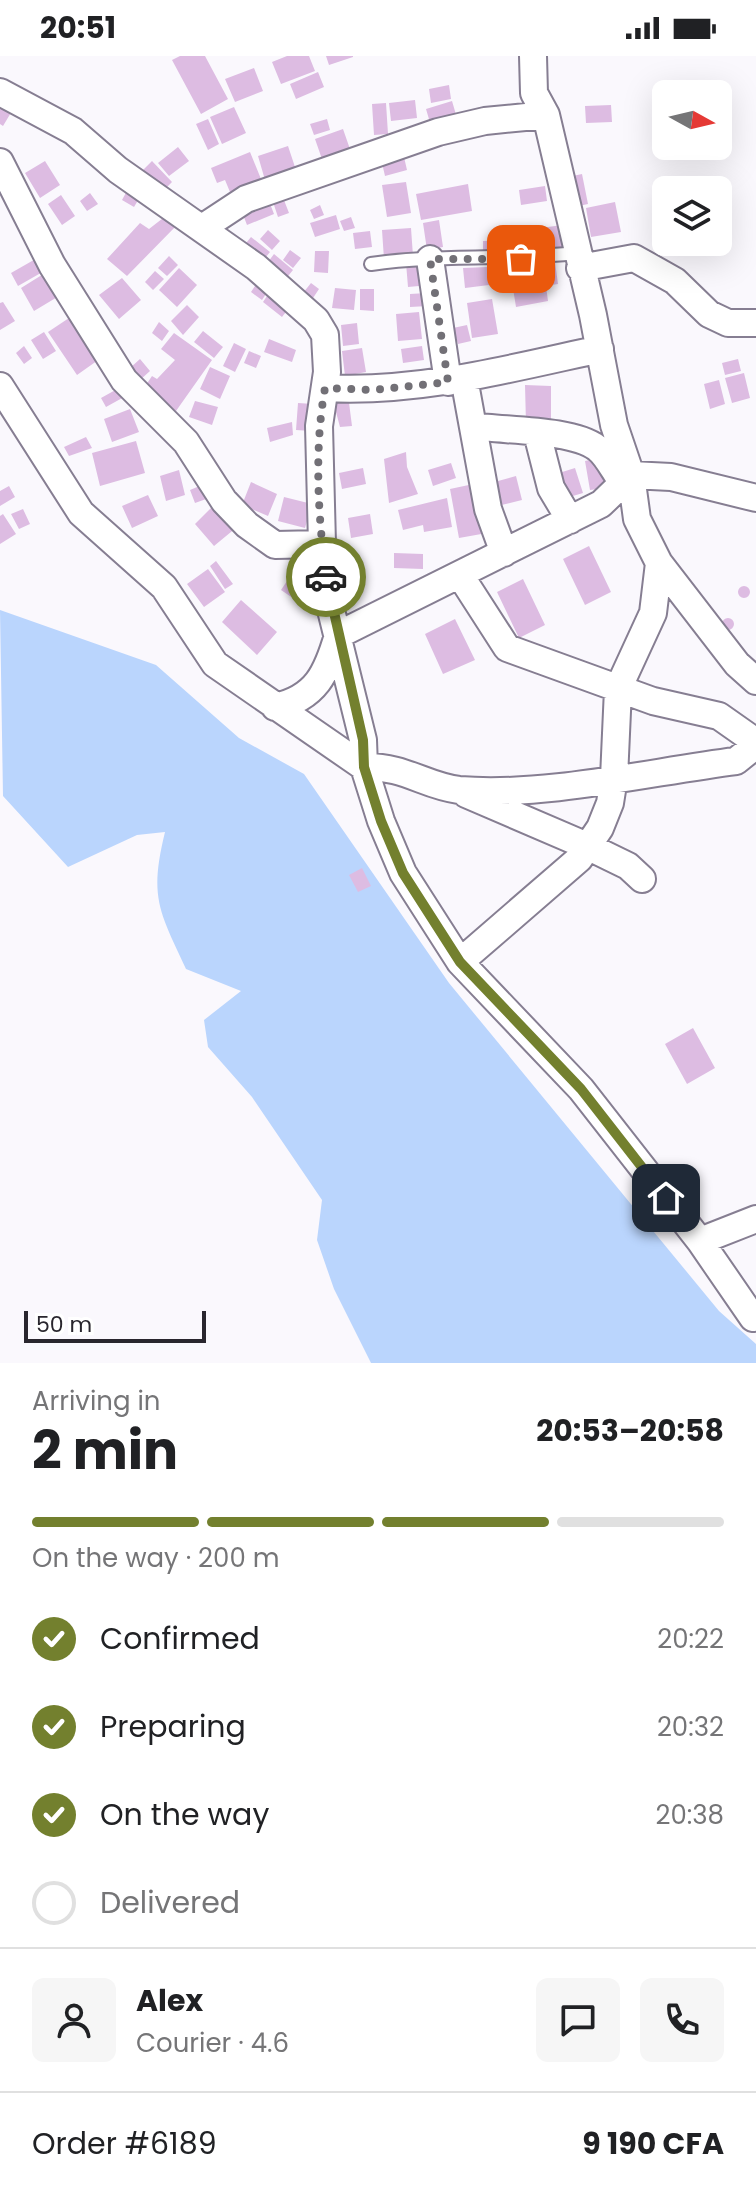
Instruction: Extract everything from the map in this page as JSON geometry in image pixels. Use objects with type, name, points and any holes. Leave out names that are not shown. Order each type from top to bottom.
[{"type":"street","points":[[533,56],[534,93],[546,115],[637,519],[659,563],[737,664],[756,681]]},
{"type":"street","points":[[0,92],[73,131],[118,170],[256,267],[316,320],[325,335],[328,353],[319,426],[322,544],[338,635],[363,740],[364,767],[381,821],[403,873],[460,962],[581,1089],[700,1241],[753,1318]]},
{"type":"street","points":[[202,228],[246,199],[438,132],[485,121],[546,115]]},
{"type":"street","points":[[0,162],[52,265],[124,380],[186,442],[224,501],[247,525],[275,545],[322,544]]},
{"type":"street","points":[[578,261],[634,258],[675,281],[709,314],[728,323],[756,323]]},
{"type":"street","points":[[430,259],[456,380],[473,426],[488,509],[504,553]]},
{"type":"street","points":[[325,388],[374,390],[456,380],[600,349]]},
{"type":"street","points":[[0,386],[81,513],[164,587],[215,664],[364,767],[389,766],[456,789],[587,846],[628,866],[642,879]]},
{"type":"street","points":[[473,426],[568,438],[599,449],[627,479]]},
{"type":"street","points":[[537,433],[551,488],[570,520]]},
{"type":"street","points":[[275,707],[300,700],[312,691],[324,676],[338,635],[601,504],[627,479],[671,477],[756,498]]},
{"type":"street","points":[[460,962],[579,859],[610,803],[618,689],[653,613],[659,563]]},
{"type":"street","points":[[456,789],[498,791],[736,761],[756,743],[719,716],[693,712],[618,689],[507,648],[460,575]]},
{"type":"street","points":[[700,1241],[756,1219]]},
{"type":"lane","points":[[371,264],[430,259],[578,261]]},
{"type":"water","points":[[0,610],[156,665],[239,738],[304,774],[449,983],[719,1311],[756,1344],[756,1363],[371,1363],[334,1289],[317,1240],[322,1200],[252,1097],[208,1047],[204,1020],[241,991],[186,969],[159,903],[158,873],[165,832],[137,835],[68,867],[3,796]]},
{"type":"building","points":[[180,56],[205,56],[228,99],[201,114],[172,60]]},
{"type":"building","points":[[287,56],[309,56],[315,71],[281,84],[272,62]]},
{"type":"building","points":[[326,56],[353,56],[353,57],[329,65]]},
{"type":"building","points":[[254,68],[263,91],[235,102],[225,79]]},
{"type":"building","points":[[318,72],[324,87],[296,99],[290,84]]},
{"type":"building","points":[[449,85],[451,99],[431,103],[429,89]]},
{"type":"building","points":[[415,100],[417,118],[391,121],[389,103]]},
{"type":"building","points":[[452,101],[457,118],[431,126],[426,109]]},
{"type":"building","points":[[386,103],[388,134],[374,135],[372,104]]},
{"type":"building","points":[[0,105],[12,111],[3,126],[0,124]]},
{"type":"building","points":[[611,105],[612,122],[586,123],[585,106]]},
{"type":"building","points":[[234,107],[246,133],[222,144],[210,117]]},
{"type":"building","points":[[208,119],[219,144],[208,150],[196,124]]},
{"type":"building","points":[[327,119],[330,130],[314,135],[310,124]]},
{"type":"building","points":[[343,129],[351,152],[323,162],[315,139]]},
{"type":"building","points":[[288,146],[296,170],[265,180],[258,156]]},
{"type":"building","points":[[178,147],[189,161],[169,176],[158,163]]},
{"type":"building","points":[[250,152],[261,179],[230,192],[225,180],[217,183],[211,168]]},
{"type":"building","points":[[404,157],[407,170],[385,176],[382,163]]},
{"type":"building","points":[[45,161],[60,185],[40,198],[25,173]]},
{"type":"building","points":[[152,161],[172,182],[161,193],[141,172]]},
{"type":"building","points":[[582,174],[588,204],[574,207],[568,177]]},
{"type":"building","points":[[406,182],[411,213],[387,217],[382,185]]},
{"type":"building","points":[[468,184],[472,211],[421,220],[416,194]]},
{"type":"building","points":[[545,186],[547,201],[521,205],[519,190]]},
{"type":"building","points":[[128,189],[140,197],[134,207],[122,200]]},
{"type":"building","points":[[90,193],[98,204],[87,211],[80,201]]},
{"type":"building","points":[[61,195],[75,216],[62,225],[48,204]]},
{"type":"building","points":[[282,195],[289,213],[278,217],[272,199]]},
{"type":"building","points":[[269,201],[274,214],[247,225],[242,212]]},
{"type":"building","points":[[615,202],[621,232],[591,237],[586,208]]},
{"type":"building","points":[[320,205],[324,215],[314,219],[310,210]]},
{"type":"building","points":[[167,215],[177,225],[127,276],[107,259],[140,223],[149,229]]},
{"type":"building","points":[[336,215],[340,229],[315,237],[310,223]]},
{"type":"building","points":[[351,217],[355,228],[344,231],[340,221]]},
{"type":"building","points":[[439,220],[443,247],[427,250],[423,223]]},
{"type":"building","points":[[562,225],[565,250],[545,252],[541,228]]},
{"type":"building","points":[[411,228],[413,256],[384,259],[382,230]]},
{"type":"building","points":[[268,230],[280,241],[272,250],[260,239]]},
{"type":"building","points":[[370,231],[372,247],[355,249],[353,233]]},
{"type":"building","points":[[251,237],[270,252],[261,263],[242,248]]},
{"type":"building","points":[[506,240],[506,255],[483,256],[483,241]]},
{"type":"building","points":[[290,250],[301,258],[293,268],[283,260]]},
{"type":"building","points":[[315,251],[329,251],[328,273],[314,272]]},
{"type":"building","points":[[274,254],[293,270],[284,281],[265,266]]},
{"type":"building","points":[[169,256],[178,265],[167,276],[158,268]]},
{"type":"building","points":[[39,257],[46,270],[18,286],[11,273]]},
{"type":"building","points":[[428,260],[430,285],[408,287],[406,263]]},
{"type":"building","points":[[555,262],[558,284],[546,286],[548,301],[516,307],[510,270]]},
{"type":"building","points":[[488,267],[489,285],[465,288],[463,268]]},
{"type":"building","points":[[179,268],[197,285],[177,307],[159,290]]},
{"type":"building","points":[[155,271],[164,279],[153,290],[145,282]]},
{"type":"building","points":[[45,273],[59,296],[34,311],[21,288]]},
{"type":"building","points":[[122,278],[141,300],[119,319],[99,295]]},
{"type":"building","points":[[257,283],[268,291],[262,300],[251,292]]},
{"type":"building","points":[[311,283],[319,289],[311,301],[303,293]]},
{"type":"building","points":[[335,288],[356,290],[354,310],[332,308]]},
{"type":"building","points":[[360,289],[374,289],[374,311],[360,310]]},
{"type":"building","points":[[269,293],[289,308],[282,317],[263,302]]},
{"type":"building","points":[[427,293],[428,306],[410,307],[410,294]]},
{"type":"building","points":[[492,299],[498,334],[472,338],[467,303]]},
{"type":"building","points":[[3,302],[15,321],[0,330],[0,303]]},
{"type":"building","points":[[187,305],[199,317],[183,335],[171,321]]},
{"type":"building","points":[[419,312],[422,339],[398,341],[396,314]]},
{"type":"building","points":[[72,316],[101,358],[77,375],[48,332]]},
{"type":"building","points":[[159,322],[169,331],[162,341],[152,333]]},
{"type":"building","points":[[357,323],[359,344],[343,346],[341,325]]},
{"type":"building","points":[[467,325],[471,341],[458,344],[453,328]]},
{"type":"building","points":[[203,331],[223,347],[214,358],[194,342]]},
{"type":"building","points":[[44,332],[56,351],[43,359],[31,340]]},
{"type":"building","points":[[174,333],[212,360],[176,411],[144,388],[152,376],[157,379],[175,360],[161,349]]},
{"type":"building","points":[[269,339],[296,350],[292,362],[264,352]]},
{"type":"building","points":[[234,343],[246,349],[235,372],[223,366]]},
{"type":"building","points":[[24,346],[32,358],[24,364],[16,353]]},
{"type":"building","points":[[422,346],[424,360],[403,363],[401,349]]},
{"type":"building","points":[[362,348],[366,372],[345,376],[342,351]]},
{"type":"building","points":[[249,351],[261,356],[256,368],[244,363]]},
{"type":"building","points":[[140,359],[150,371],[140,380],[130,368]]},
{"type":"building","points":[[738,359],[741,371],[725,375],[722,363]]},
{"type":"building","points":[[210,367],[230,376],[220,399],[200,389]]},
{"type":"building","points":[[744,373],[750,398],[732,403],[725,378]]},
{"type":"building","points":[[719,380],[725,404],[710,409],[704,384]]},
{"type":"building","points":[[525,385],[551,386],[551,424],[526,424]]},
{"type":"building","points":[[119,388],[124,397],[106,407],[101,398]]},
{"type":"building","points":[[348,395],[352,426],[340,427],[332,397]]},
{"type":"building","points":[[195,401],[218,407],[212,425],[189,417]]},
{"type":"building","points":[[298,403],[313,404],[311,431],[296,430]]},
{"type":"building","points":[[130,409],[139,432],[112,442],[104,419]]},
{"type":"building","points":[[292,422],[293,435],[270,442],[267,428]]},
{"type":"building","points":[[86,437],[92,448],[69,456],[64,447]]},
{"type":"building","points":[[136,441],[145,473],[100,486],[92,453]]},
{"type":"building","points":[[406,452],[407,467],[418,494],[389,503],[384,459]]},
{"type":"building","points":[[599,458],[605,488],[590,490],[585,461]]},
{"type":"building","points":[[451,463],[456,478],[433,486],[428,470]]},
{"type":"building","points":[[363,468],[366,484],[342,489],[339,473]]},
{"type":"building","points":[[575,468],[583,493],[566,498],[559,473]]},
{"type":"building","points":[[179,470],[185,495],[166,501],[160,476]]},
{"type":"building","points":[[516,476],[522,500],[493,507],[487,484]]},
{"type":"building","points":[[251,482],[277,494],[268,516],[242,505]]},
{"type":"building","points":[[478,483],[487,533],[459,538],[450,489]]},
{"type":"building","points":[[202,485],[209,498],[195,503],[190,490]]},
{"type":"building","points":[[9,486],[15,497],[0,506],[0,491]]},
{"type":"building","points":[[148,495],[158,516],[132,528],[122,506]]},
{"type":"building","points":[[284,497],[312,504],[305,528],[278,521]]},
{"type":"building","points":[[447,498],[452,527],[424,532],[423,525],[403,530],[398,510]]},
{"type":"building","points":[[214,505],[237,527],[214,546],[195,524]]},
{"type":"building","points":[[23,509],[30,524],[19,529],[11,514]]},
{"type":"building","points":[[3,514],[16,534],[0,544],[0,516]]},
{"type":"building","points":[[370,514],[373,534],[351,538],[348,518]]},
{"type":"building","points":[[589,546],[611,592],[585,605],[563,559]]},
{"type":"building","points":[[394,553],[423,554],[423,569],[394,568]]},
{"type":"building","points":[[216,561],[233,584],[225,589],[210,566]]},
{"type":"building","points":[[297,566],[320,583],[306,607],[281,590]]},
{"type":"building","points":[[208,569],[225,592],[204,607],[187,584]]},
{"type":"building","points":[[523,579],[545,625],[519,638],[497,592]]},
{"type":"building","points":[[744,586],[750,592],[744,598],[738,592]]},
{"type":"building","points":[[241,600],[277,632],[257,655],[222,622]]},
{"type":"building","points":[[728,618],[734,624],[728,630],[722,624]]},
{"type":"building","points":[[455,619],[475,660],[443,674],[425,634]]},
{"type":"building","points":[[362,868],[371,886],[358,892],[349,875]]},
{"type":"building","points":[[693,1028],[715,1068],[687,1084],[665,1044]]},
{"type":"way so far","points":[[326,577],[320,509],[319,426],[325,388],[374,390],[448,382],[430,259],[521,259]]},
{"type":"route","points":[[326,577],[329,602],[363,740],[364,767],[381,821],[403,873],[460,962],[581,1089],[666,1198]]}]
